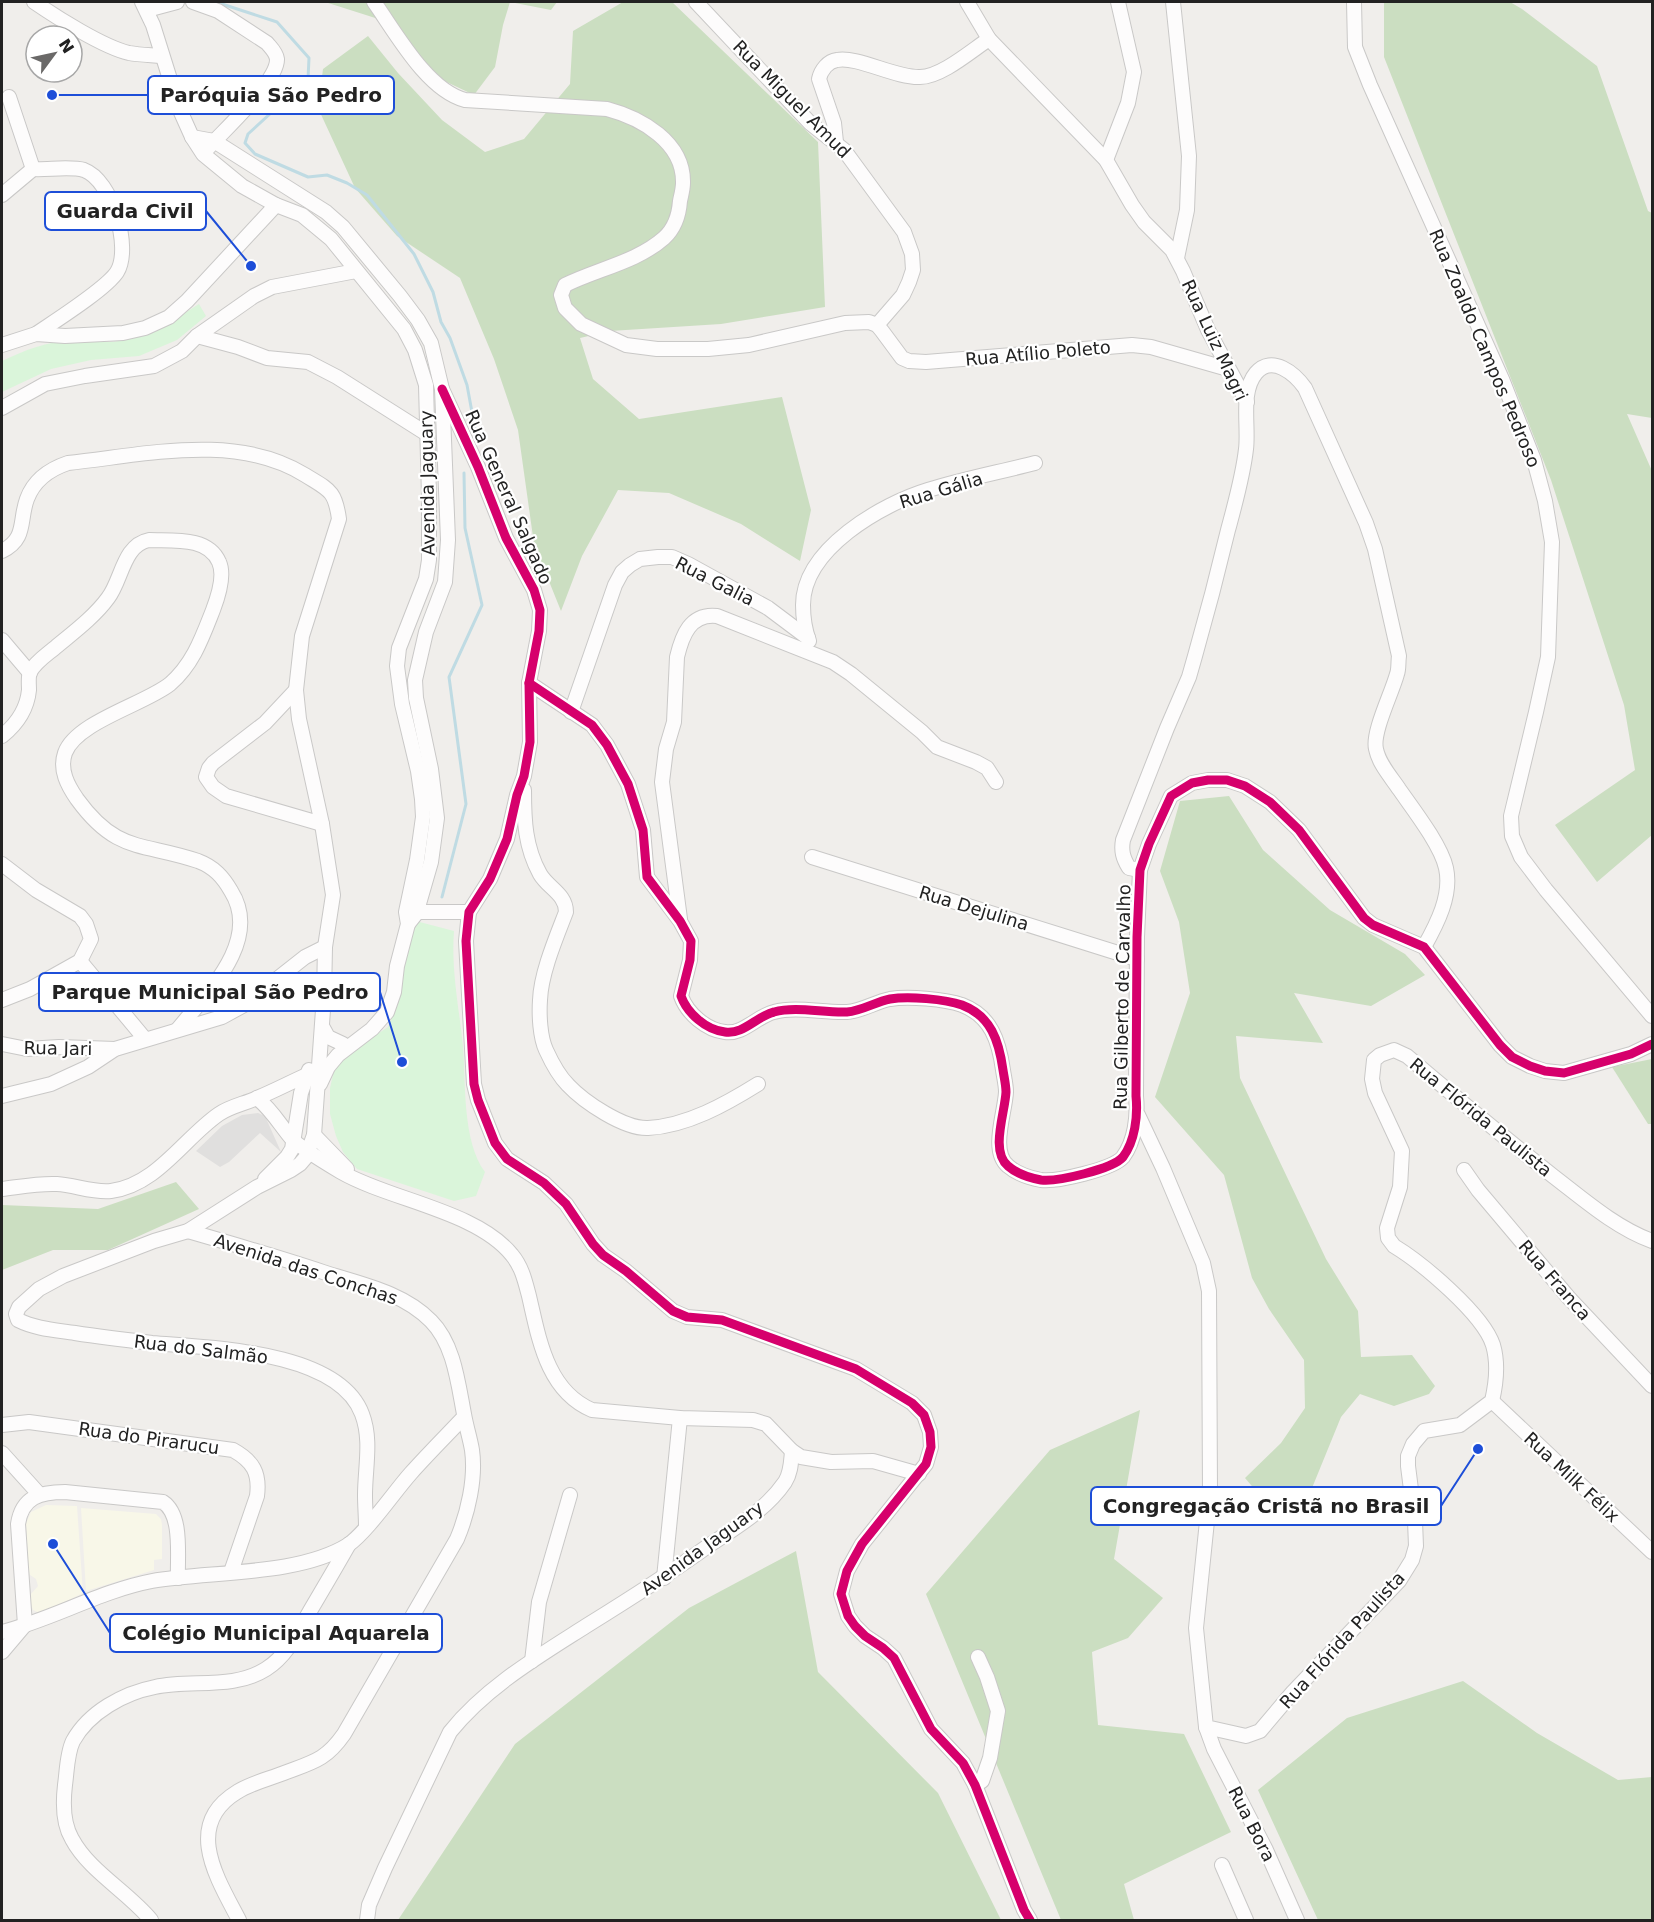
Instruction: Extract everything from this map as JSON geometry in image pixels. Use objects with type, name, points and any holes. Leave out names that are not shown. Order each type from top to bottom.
[{"type":"street","points":[[34,2],[114,47],[127,52],[162,56]]},
{"type":"street","points":[[145,6],[177,2]]},
{"type":"street","points":[[193,2],[218,11],[267,43],[276,55],[277,61],[266,86],[203,154]]},
{"type":"street","points":[[374,2],[424,71],[448,94],[465,100],[607,110],[623,114],[651,127],[674,153],[683,182],[679,213],[668,234],[643,253],[565,285],[561,295],[565,308],[581,324],[626,345],[657,349],[708,349],[749,345],[845,323],[862,322],[877,325]]},
{"type":"street","name":"Rua Miguel Amud","points":[[696,2],[810,123],[836,142],[853,160],[904,232],[912,254],[913,270],[903,295],[877,325]]},
{"type":"street","name":"Rua Luiz Magri","points":[[967,2],[989,39],[1106,160],[1144,222],[1172,250],[1208,330],[1247,402],[1246,450],[1235,505],[1196,656],[1123,840],[1122,854],[1125,861],[1129,868],[1140,870]]},
{"type":"street","points":[[1106,160],[1128,103],[1134,72],[1118,2]]},
{"type":"street","points":[[1173,2],[1189,156],[1187,210],[1177,258]]},
{"type":"street","name":"Rua Zoaldo Campos Pedroso","points":[[1353,2],[1355,47],[1502,379],[1534,460],[1545,501],[1552,542],[1548,657],[1511,816],[1512,836],[1521,857],[1546,890],[1653,1016]]},
{"type":"street","name":"Avenida Jaguary","points":[[145,6],[179,108],[192,137],[203,154],[243,186],[276,205],[302,215],[331,239],[404,329],[415,350],[426,385],[429,560],[426,579],[399,648],[398,681],[418,771],[423,818],[410,916]]},
{"type":"street","points":[[836,142],[834,123],[820,86],[820,73],[827,64],[839,59],[903,76],[933,75],[989,39]]},
{"type":"street","points":[[9,97],[33,169]]},
{"type":"street","name":"Avenida Jaguary","points":[[192,137],[214,141],[326,212],[343,227],[418,320],[430,343],[442,389],[448,560],[445,582],[426,632],[415,680],[437,818],[431,862],[410,916],[397,966],[394,992],[387,1011],[372,1029],[333,1060],[316,1096]]},
{"type":"street","points":[[2,195],[33,169],[84,170],[94,176],[112,202],[123,247],[122,260],[116,273],[105,284],[36,334],[2,345]]},
{"type":"street","points":[[36,334],[64,336],[123,333],[145,328],[169,317],[187,301],[276,205]]},
{"type":"street","points":[[2,408],[45,384],[154,366],[182,351],[197,336],[254,296],[272,287],[356,271]]},
{"type":"street","points":[[379,298],[399,296]]},
{"type":"street","name":"Rua Atílio Poleto","points":[[877,325],[902,358],[909,361],[926,362],[1132,345],[1151,347],[1228,369]]},
{"type":"street","points":[[197,336],[267,358],[308,362],[337,377],[427,434]]},
{"type":"street","points":[[1247,402],[1252,381],[1260,369],[1268,365],[1276,366],[1297,376],[1326,431],[1375,549],[1399,656],[1398,672],[1376,735],[1376,750],[1384,766],[1428,832],[1447,870],[1447,884],[1441,915],[1424,946],[1500,1045],[1512,1057],[1530,1066],[1545,1071],[1564,1073],[1630,1054],[1653,1044]]},
{"type":"street","name":"Rua General Salgado","points":[[442,389],[478,467],[506,538],[534,590],[540,610],[539,631],[530,683],[530,742],[524,776],[517,795],[507,839],[490,879],[469,912],[466,941],[474,1084],[478,1100],[495,1143],[507,1159],[544,1184],[566,1204],[603,1255],[626,1271],[673,1311],[687,1317],[722,1320],[856,1369],[912,1402],[924,1415],[930,1432],[929,1456],[919,1474],[862,1544],[847,1571],[840,1594],[848,1616],[855,1626],[894,1658],[931,1729],[963,1763],[975,1785],[1030,1920]]},
{"type":"street","points":[[2,551],[17,540],[27,499],[38,482],[46,474],[62,465],[194,449],[222,450],[276,460],[330,491],[336,500],[339,519],[302,636],[296,690],[299,719],[322,824],[333,895],[325,947],[322,1026],[312,1067],[301,1093],[293,1141],[287,1157],[257,1187]]},
{"type":"street","name":"Rua Gália","points":[[813,655],[803,605],[807,585],[834,543],[850,530],[886,508],[927,490],[1035,463]]},
{"type":"street","points":[[2,736],[22,715],[27,703],[30,673],[42,658],[109,597],[131,552],[143,541],[194,542],[206,546],[219,561],[221,571],[216,601],[196,652],[188,665],[169,685],[92,727],[72,742],[65,753],[63,765],[70,790],[88,814],[106,832],[139,847],[198,861],[212,867],[224,879],[237,900],[240,916],[239,934],[232,956],[209,991],[178,1029]]},
{"type":"street","name":"Rua Galia","points":[[571,712],[615,585],[622,572],[640,559],[672,557],[688,564],[768,608],[808,638]]},
{"type":"street","points":[[680,921],[662,772],[674,722],[677,657],[684,633],[693,622],[717,616],[833,662],[922,732],[937,747],[987,768],[996,782]]},
{"type":"street","points":[[2,639],[30,673]]},
{"type":"street","name":"Rua Gilberto de Carvalho","points":[[530,683],[592,725],[607,744],[628,784],[645,842],[646,877],[680,921],[691,941],[692,947],[681,996],[690,1011],[707,1026],[717,1031],[733,1033],[775,1011],[846,1012],[900,998],[952,1001],[987,1021],[995,1036],[1006,1090],[999,1148],[1002,1159],[1007,1166],[1018,1172],[1043,1180],[1108,1167],[1117,1163],[1128,1149],[1138,1115],[1136,1096],[1137,959],[1140,870],[1171,796],[1192,783],[1227,780],[1245,786],[1270,802],[1299,830],[1364,918],[1373,925],[1424,946]]},
{"type":"street","points":[[296,690],[265,723],[213,763],[206,777],[213,787],[226,796],[322,824]]},
{"type":"street","points":[[402,704],[418,704]]},
{"type":"street","points":[[524,776],[524,824],[527,843],[541,875],[566,905],[566,912],[549,960],[540,1000],[546,1050],[567,1084],[609,1115],[645,1128],[663,1126],[699,1115],[758,1084]]},
{"type":"street","name":"Rua Dejulina","points":[[812,857],[1137,959]]},
{"type":"street","points":[[2,864],[36,890],[72,910],[86,924],[91,939],[80,961],[30,989],[2,1000]]},
{"type":"street","points":[[410,916],[469,912]]},
{"type":"street","points":[[2,1096],[51,1084],[88,1066],[115,1049],[222,1017],[244,1005],[305,957],[325,947]]},
{"type":"street","points":[[80,961],[145,1039]]},
{"type":"street","points":[[188,1231],[257,1187],[300,1164],[309,1150],[314,1135],[316,1096],[312,1067],[313,1040],[324,996]]},
{"type":"street","points":[[322,1026],[328,1037],[343,1044]]},
{"type":"street","points":[[2,1189],[57,1184],[112,1191],[142,1180],[157,1170],[219,1115],[236,1105],[257,1098],[312,1067],[343,1044],[362,1036]]},
{"type":"street","name":"Rua Jari","points":[[2,1044],[27,1049],[59,1047],[115,1049]]},
{"type":"street","name":"Rua Flórida Paulista","points":[[1206,1727],[1246,1736],[1260,1731],[1293,1692],[1399,1581],[1412,1560],[1416,1546],[1408,1466],[1408,1456],[1413,1444],[1424,1431],[1460,1425],[1492,1401],[1496,1383],[1494,1354],[1493,1345],[1487,1334],[1463,1303],[1442,1282],[1394,1246],[1388,1238],[1387,1228],[1400,1187],[1402,1151],[1373,1086],[1374,1060],[1394,1050],[1407,1056],[1481,1119],[1565,1185],[1617,1223],[1653,1241]]},
{"type":"street","points":[[301,1093],[316,1096]]},
{"type":"street","points":[[257,1098],[276,1116],[293,1141],[344,1173],[463,1221],[500,1242],[511,1253],[525,1278],[540,1342],[555,1380],[571,1398],[592,1410],[680,1418],[753,1420],[766,1425],[801,1457],[818,1461],[873,1461],[919,1474]]},
{"type":"street","points":[[1138,1115],[1203,1263],[1209,1292],[1210,1492],[1196,1628],[1206,1727]]},
{"type":"street","points":[[314,1135],[348,1170],[363,1181]]},
{"type":"street","points":[[300,1164],[344,1173]]},
{"type":"street","name":"Rua Franca","points":[[1464,1170],[1478,1190],[1569,1298],[1653,1386]]},
{"type":"street","name":"Rua do Salmão","points":[[188,1231],[154,1241],[63,1276],[31,1296],[19,1307],[16,1318],[27,1324],[47,1329],[125,1340],[251,1352],[292,1362],[332,1379],[348,1392],[358,1405],[368,1436],[366,1527]]},
{"type":"street","name":"Avenida das Conchas","points":[[188,1231],[378,1289],[413,1306],[431,1321],[441,1335],[457,1375],[472,1451],[471,1486],[457,1539],[344,1734],[328,1754],[236,1792],[220,1805],[210,1821],[206,1841],[209,1852],[226,1896],[239,1920]]},
{"type":"street","name":"Rua Milk Félix","points":[[1492,1401],[1653,1552]]},
{"type":"street","points":[[151,1920],[81,1852],[70,1837],[65,1815],[64,1795],[70,1750],[74,1740],[88,1721],[105,1707],[136,1692],[155,1686],[238,1681],[252,1677],[268,1668],[282,1656],[349,1544],[464,1417]]},
{"type":"street","points":[[664,1578],[680,1418]]},
{"type":"street","name":"Rua do Pirarucu","points":[[2,1425],[29,1422],[233,1450],[242,1455],[257,1475],[257,1496],[231,1572]]},
{"type":"street","name":"Avenida Jaguary","points":[[367,1920],[369,1905],[385,1868],[450,1732],[473,1708],[532,1661],[664,1578],[750,1517],[772,1498],[786,1480],[792,1451]]},
{"type":"street","points":[[2,1453],[39,1494]]},
{"type":"street","points":[[2,1652],[25,1625],[18,1524],[20,1513],[31,1499],[39,1494],[64,1492],[163,1502],[169,1506],[177,1525],[178,1578]]},
{"type":"street","points":[[532,1661],[539,1602],[570,1495]]},
{"type":"street","points":[[2,1632],[112,1592],[152,1581],[293,1566],[349,1544]]},
{"type":"street","points":[[975,1785],[982,1781],[990,1758],[998,1711],[978,1657]]},
{"type":"street","name":"Rua Bora","points":[[1206,1727],[1214,1749],[1266,1850],[1297,1920]]},
{"type":"street","points":[[1222,1864],[1246,1920]]},
{"type":"shaded area","points":[[258,1113],[265,1116],[281,1152],[260,1133],[229,1162],[220,1167],[196,1151],[222,1126],[242,1115]]},
{"type":"shaded area","points":[[46,1505],[77,1506],[83,1593],[41,1614],[33,1610],[29,1599],[38,1586],[36,1579],[30,1575],[28,1566],[26,1523],[31,1512]]},
{"type":"shaded area","points":[[81,1508],[156,1514],[161,1519],[162,1525],[162,1559],[154,1560],[154,1570],[86,1591]]},
{"type":"green space","points":[[325,2],[510,2],[495,67],[474,95],[436,77],[391,23]]},
{"type":"green space","points":[[510,2],[557,2],[551,10]]},
{"type":"green space","points":[[623,2],[672,2],[818,142],[825,307],[721,324],[610,331],[580,338],[593,379],[639,419],[782,397],[811,510],[800,561],[741,524],[669,493],[618,490],[582,556],[561,611],[534,544],[518,430],[494,359],[460,278],[397,236],[355,188],[318,108],[323,69],[368,36],[398,73],[442,120],[485,152],[524,139],[570,84],[573,31]]},
{"type":"green space","points":[[1384,2],[1510,2],[1597,66],[1648,211],[1652,213],[1652,418],[1627,414],[1652,471],[1652,835],[1597,882],[1555,825],[1635,770],[1624,705],[1551,480],[1384,57]]},
{"type":"green space","points":[[199,304],[206,316],[177,340],[139,356],[91,360],[51,369],[2,392],[2,361],[36,347],[54,343],[124,340],[163,325]]},
{"type":"green space","points":[[1229,796],[1263,850],[1330,910],[1405,954],[1425,975],[1371,1006],[1294,993],[1323,1043],[1236,1036],[1240,1078],[1326,1259],[1358,1311],[1361,1357],[1412,1355],[1435,1386],[1429,1394],[1394,1406],[1360,1394],[1341,1417],[1312,1488],[1263,1499],[1245,1478],[1281,1443],[1305,1408],[1304,1360],[1269,1309],[1252,1278],[1224,1175],[1155,1097],[1190,993],[1179,922],[1160,871],[1180,801]]},
{"type":"green space","points":[[412,920],[454,931],[454,974],[463,1046],[469,1128],[472,1144],[485,1172],[476,1196],[454,1201],[357,1169],[343,1152],[330,1114],[330,1088],[334,1070],[346,1055],[388,1027],[397,1006]]},
{"type":"green space","points":[[1652,1059],[1652,1124],[1648,1124],[1612,1067]]},
{"type":"green space","points":[[176,1182],[199,1209],[108,1250],[53,1250],[2,1270],[2,1205],[98,1209]]},
{"type":"green space","points":[[1140,1410],[1114,1559],[1163,1598],[1128,1638],[1092,1652],[1098,1725],[1184,1734],[1231,1832],[1124,1884],[1134,1920],[1061,1920],[926,1594],[1050,1450]]},
{"type":"green space","points":[[796,1551],[818,1672],[938,1793],[1001,1920],[398,1920],[515,1744],[689,1608]]},
{"type":"green space","points":[[1463,1681],[1537,1733],[1618,1780],[1652,1777],[1652,1920],[1318,1920],[1258,1790],[1347,1718]]},
{"type":"waterway","points":[[219,2],[277,22],[309,58],[308,79],[248,134],[245,143],[255,154],[308,177],[327,175],[367,195],[414,254],[433,292],[441,322],[450,338],[467,385],[476,434]]},
{"type":"waterway","points":[[442,897],[466,804],[449,677],[482,605],[465,528],[464,473]]},
{"type":"cycle path","points":[[442,389],[478,467],[506,538],[534,590],[540,610],[539,631],[529,683],[530,742],[524,776],[517,795],[507,839],[490,879],[469,912],[466,941],[474,1084],[478,1100],[495,1143],[507,1159],[544,1183],[566,1204],[603,1255],[626,1271],[673,1311],[687,1317],[722,1320],[856,1369],[912,1403],[924,1415],[930,1432],[931,1447],[926,1464],[862,1544],[847,1571],[841,1594],[848,1616],[855,1626],[894,1658],[931,1729],[963,1763],[975,1785],[1030,1920]]},
{"type":"cycle path","points":[[529,683],[592,725],[607,745],[628,784],[643,830],[647,877],[680,921],[691,941],[690,960],[681,996],[688,1009],[698,1020],[718,1031],[732,1032],[768,1014],[782,1010],[847,1012],[898,998],[946,1001],[962,1005],[987,1023],[996,1040],[1006,1092],[1000,1131],[1000,1151],[1011,1169],[1028,1177],[1049,1180],[1097,1170],[1117,1162],[1123,1157],[1130,1144],[1135,1128],[1136,1112],[1137,937],[1140,870],[1171,796],[1192,783],[1227,780],[1245,786],[1270,802],[1299,830],[1364,918],[1373,925],[1424,947],[1500,1045],[1512,1057],[1545,1071],[1564,1073],[1631,1054],[1652,1044]]},
{"type":"place","name":"Paróquia São Pedro","points":[[52,95]]},
{"type":"place","name":"Guarda Civil","points":[[251,266]]},
{"type":"place","name":"Parque Municipal São Pedro","points":[[402,1062]]},
{"type":"place","name":"Congregação Cristã no Brasil","points":[[1478,1449]]},
{"type":"place","name":"Colégio Municipal Aquarela","points":[[53,1544]]}]
